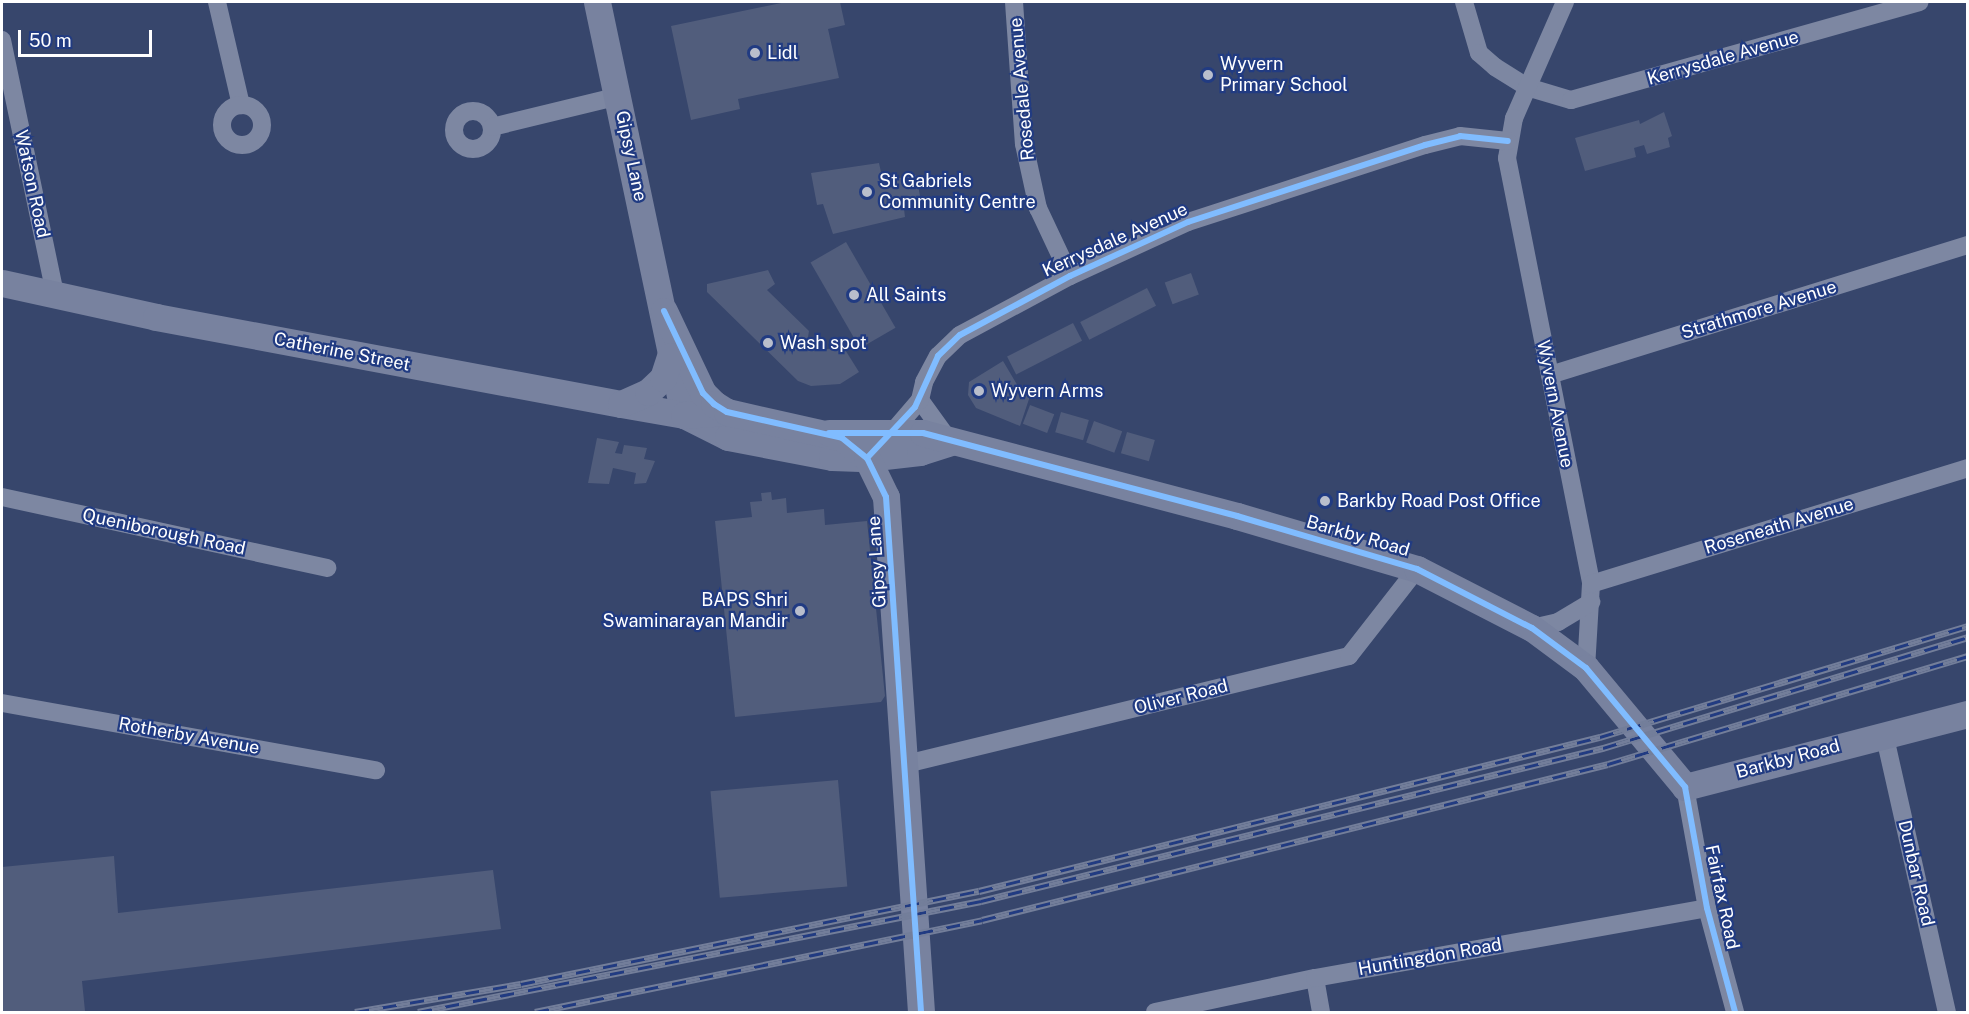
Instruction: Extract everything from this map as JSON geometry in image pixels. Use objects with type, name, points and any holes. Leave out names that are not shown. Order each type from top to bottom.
[{"type":"street","points":[[217,2],[241,105]]},
{"type":"street","name":"Gipsy Lane","points":[[597,2],[619,96],[664,311],[670,356],[684,415]]},
{"type":"street","name":"Rosedale Avenue","points":[[1014,2],[1024,144],[1038,208],[1070,276]]},
{"type":"street","points":[[1464,2],[1479,52],[1495,68],[1527,87]]},
{"type":"street","points":[[1508,141],[1527,87],[1565,2]]},
{"type":"street","name":"Kerrysdale Avenue","points":[[1527,87],[1571,100],[1919,2]]},
{"type":"street","name":"Watson Road","points":[[2,40],[55,293]]},
{"type":"street","points":[[492,127],[619,96]]},
{"type":"street","name":"Kerrysdale Avenue","points":[[867,458],[920,400],[924,382],[938,356],[960,335],[1070,276],[1188,222],[1425,145],[1460,136],[1508,141]]},
{"type":"street","name":"Wyvern Avenue","points":[[1508,141],[1511,189],[1550,375],[1591,593],[1586,668]]},
{"type":"street","name":"Strathmore Avenue","points":[[1550,375],[1968,245]]},
{"type":"street","name":"Catherine Street","points":[[2,283],[156,317],[684,415]]},
{"type":"street","name":"Gipsy Lane","points":[[664,311],[703,393],[727,412],[829,432],[867,458],[886,498],[906,764],[911,892],[921,1012]]},
{"type":"street","points":[[621,404],[648,392],[663,378],[670,356]]},
{"type":"street","points":[[684,415],[728,437],[832,457],[867,458],[920,453],[951,442],[920,400]]},
{"type":"street","points":[[684,415],[727,412]]},
{"type":"street","name":"Barkby Road","points":[[829,432],[923,433],[951,442],[1037,461],[1417,569],[1532,628],[1586,668],[1685,787],[1884,733],[1968,714]]},
{"type":"street","points":[[886,498],[897,478],[920,453]]},
{"type":"street","name":"Roseneath Avenue","points":[[1591,593],[1968,468]]},
{"type":"street","name":"Queniborough Road","points":[[2,497],[327,568]]},
{"type":"street","name":"Oliver Road","points":[[906,764],[1349,656],[1417,569]]},
{"type":"street","points":[[1532,628],[1558,622],[1591,593]]},
{"type":"street","name":"Rotherby Avenue","points":[[2,703],[376,770]]},
{"type":"street","name":"Dunbar Road","points":[[1884,733],[1947,1012]]},
{"type":"street","name":"Fairfax Road","points":[[1685,787],[1707,908],[1735,1012]]},
{"type":"street","name":"Huntingdon Road","points":[[1155,1012],[1315,978],[1707,908]]},
{"type":"street","points":[[1315,978],[1321,1012]]},
{"type":"building","name":"Lidl","points":[[786,2],[840,2],[845,25],[828,29],[839,78],[738,99],[740,109],[691,120],[671,26]]},
{"type":"building","points":[[1664,112],[1672,136],[1668,138],[1670,147],[1647,154],[1644,145],[1634,148],[1636,157],[1585,171],[1575,138],[1639,120],[1640,124]]},
{"type":"building","name":"St Gabriels Community Centre","points":[[879,163],[883,181],[916,175],[922,206],[904,209],[905,217],[833,234],[823,204],[817,205],[811,173]]},
{"type":"building","name":"All Saints","points":[[846,242],[896,328],[860,348],[810,262]]},
{"type":"building","points":[[768,270],[775,284],[767,290],[809,331],[807,343],[813,350],[844,348],[859,372],[840,384],[811,386],[798,381],[707,292],[707,284]]},
{"type":"building","points":[[1191,273],[1199,295],[1173,304],[1165,283]]},
{"type":"building","points":[[1147,288],[1156,306],[1089,340],[1080,322]]},
{"type":"building","points":[[1073,323],[1082,341],[1016,374],[1007,357]]},
{"type":"building","points":[[1003,361],[1019,388],[1033,387],[1020,426],[976,408],[968,395],[969,382]]},
{"type":"building","points":[[1030,405],[1054,414],[1047,433],[1023,424]]},
{"type":"building","points":[[1061,412],[1089,420],[1083,440],[1055,432]]},
{"type":"building","points":[[1094,421],[1122,431],[1114,453],[1086,443]]},
{"type":"building","points":[[1127,432],[1155,440],[1149,461],[1121,453]]},
{"type":"building","points":[[597,438],[619,442],[615,453],[622,454],[624,445],[647,448],[644,459],[655,461],[646,483],[634,484],[636,473],[613,468],[609,484],[588,483]]},
{"type":"building","name":"BAPS Shri Swaminarayan Mandir","points":[[771,492],[772,500],[786,498],[787,513],[824,509],[825,525],[867,521],[885,696],[881,702],[735,717],[715,521],[752,517],[750,502],[762,501],[761,493]]},
{"type":"building","points":[[838,780],[847,887],[720,898],[710,791]]},
{"type":"building","points":[[114,856],[118,913],[493,870],[501,929],[82,981],[85,1011],[2,1012],[2,867]]},
{"type":"railway","points":[[355,1012],[521,984],[979,891],[1600,737],[1968,626]]},
{"type":"railway","points":[[418,1012],[981,901],[1603,748],[1968,637]]},
{"type":"railway","points":[[535,1012],[982,920],[1608,764],[1968,656]]},
{"type":"cycle path","points":[[867,458],[915,407],[938,356],[960,335],[1070,276],[1188,222],[1425,145],[1460,136],[1508,141]]},
{"type":"cycle path","points":[[664,311],[703,393],[714,404],[727,412],[842,438],[867,458],[886,497],[921,1012]]},
{"type":"cycle path","points":[[829,433],[923,433],[1237,516],[1417,569],[1532,628],[1586,668],[1685,787],[1707,908],[1735,1012]]},
{"type":"place","name":"Lidl","points":[[755,53]]},
{"type":"place","name":"Wyvern Primary School","points":[[1208,75]]},
{"type":"place","name":"St Gabriels Community Centre","points":[[867,192]]},
{"type":"place","name":"All Saints","points":[[854,295]]},
{"type":"place","name":"Wash spot","points":[[768,343]]},
{"type":"place","name":"Wyvern Arms","points":[[979,391]]},
{"type":"place","name":"Barkby Road Post Office","points":[[1325,501]]},
{"type":"place","name":"BAPS Shri Swaminarayan Mandir","points":[[800,611]]}]
